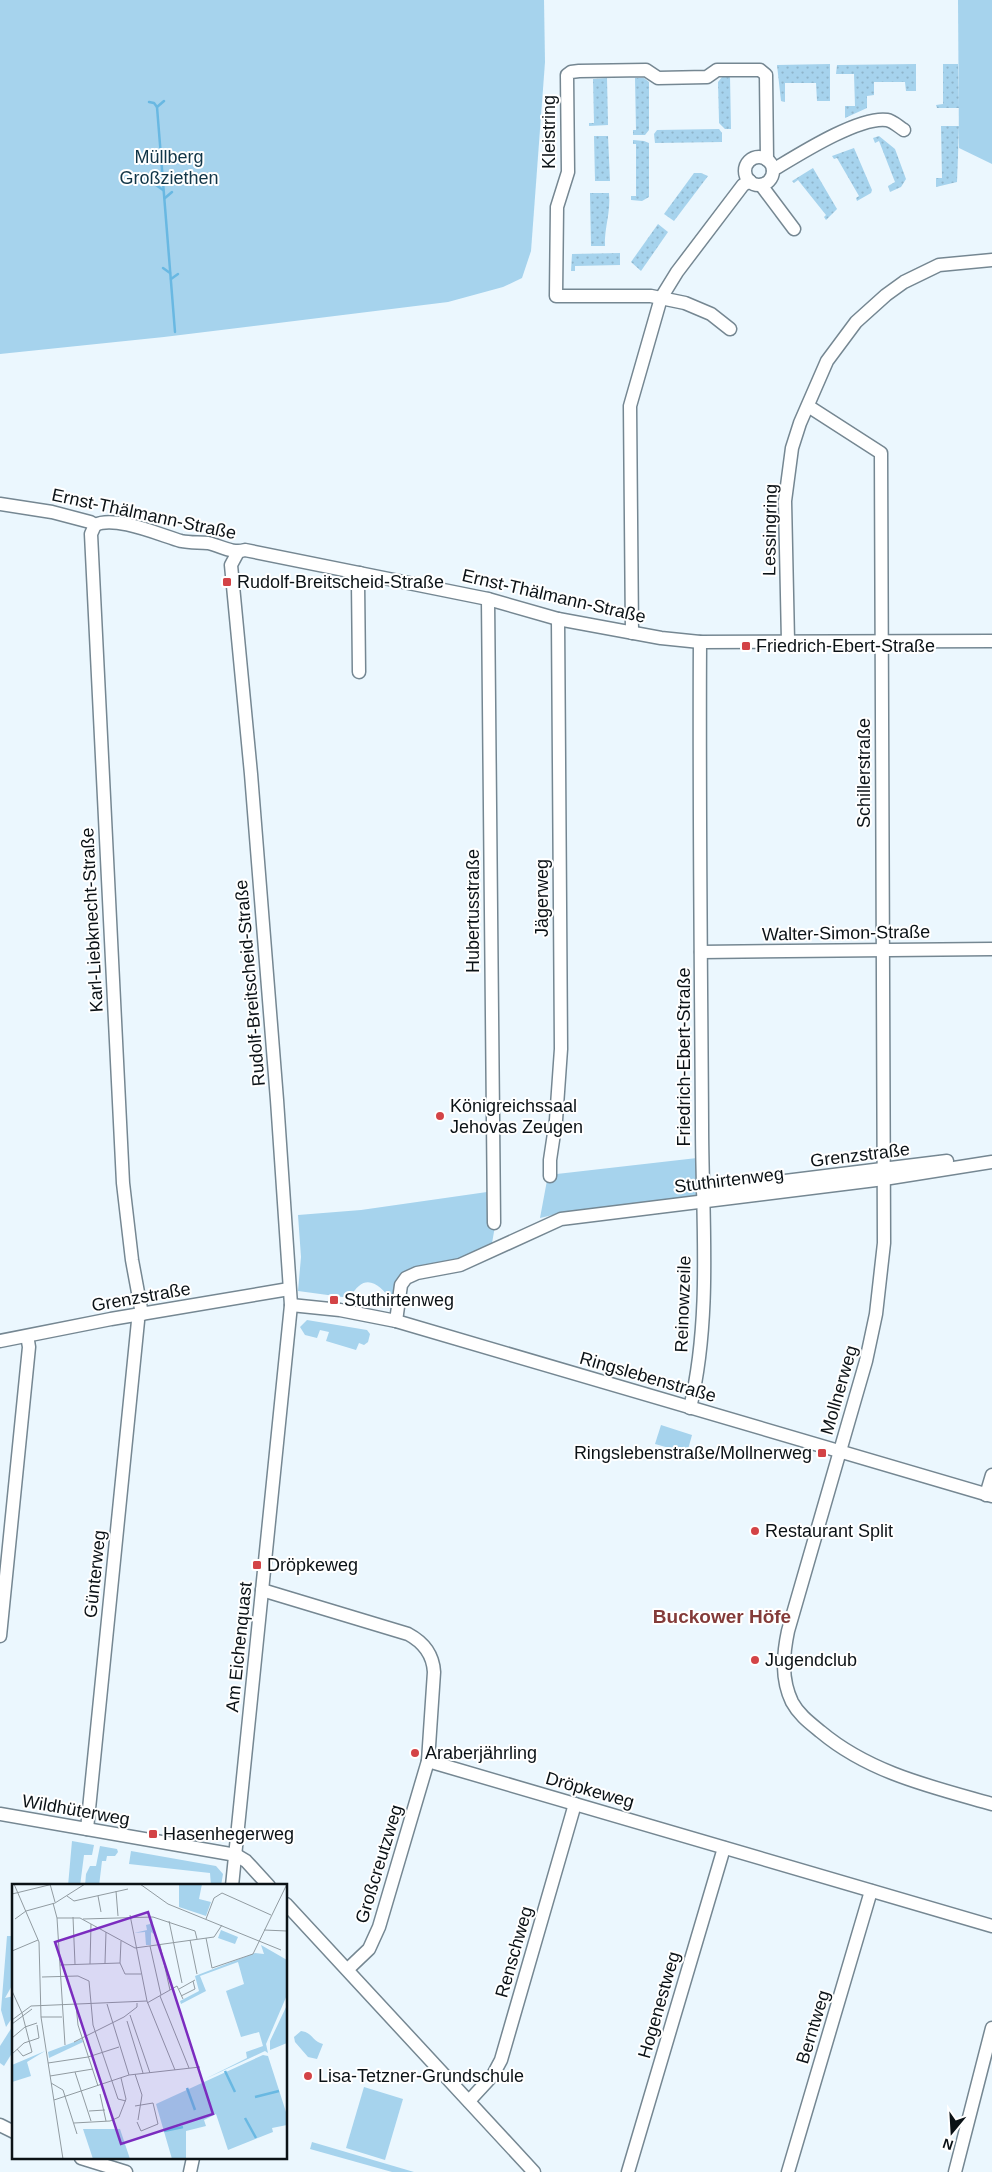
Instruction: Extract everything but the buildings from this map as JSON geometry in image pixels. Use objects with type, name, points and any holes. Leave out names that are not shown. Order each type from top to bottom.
[{"type":"street","name":"Kleistring","points":[[730,329],[711,314],[685,303],[662,298],[643,295],[556,296],[557,207],[568,172],[567,75],[579,71],[646,70],[658,78],[707,77],[717,70],[760,70],[766,75],[770,165]]},
{"type":"street","points":[[770,165],[801,153],[869,121],[888,120],[904,130]]},
{"type":"street","points":[[770,165],[757,157],[749,162],[746,172],[794,229]]},
{"type":"street","points":[[632,633],[630,406],[662,298],[677,272],[743,186],[770,180],[770,165]]},
{"type":"street","name":"Lessingring","points":[[788,641],[785,501],[792,448],[817,380],[841,340],[856,322],[886,294],[904,282],[939,266],[992,260]]},
{"type":"street","name":"Schillerstraße","points":[[808,406],[880,453],[884,1175]]},
{"type":"street","name":"Ernst-Thälmann-Straße","points":[[0,504],[52,512],[95,525],[102,521],[131,526],[183,541],[207,543],[238,552],[246,550],[488,599],[558,619],[632,633],[700,642],[992,641]]},
{"type":"street","name":"Karl-Liebknecht-Straße","points":[[95,525],[91,534],[122,1164],[128,1235],[140,1318]]},
{"type":"street","name":"Rudolf-Breitscheid-Straße","points":[[238,552],[232,565],[277,1100],[289,1296]]},
{"type":"street","points":[[359,672],[358,582],[360,573]]},
{"type":"street","name":"Hubertusstraße","points":[[488,599],[494,1223]]},
{"type":"street","name":"Jägerweg","points":[[550,1176],[561,1048],[558,619]]},
{"type":"street","name":"Friedrich-Ebert-Straße","points":[[700,642],[704,1196]]},
{"type":"street","name":"Walter-Simon-Straße","points":[[701,952],[992,949]]},
{"type":"street","name":"Grenzstraße","points":[[884,1175],[992,1154]]},
{"type":"street","name":"Stuthirtenweg","points":[[396,1321],[401,1285],[406,1278],[417,1273],[460,1265],[561,1219],[704,1196],[992,1162]]},
{"type":"street","name":"Mollnerweg","points":[[884,1175],[884,1243],[876,1314],[866,1361],[786,1643],[784,1676],[790,1696],[806,1720],[855,1756],[910,1780],[992,1804]]},
{"type":"street","name":"Reinowzeile","points":[[690,1408],[700,1346],[704,1196]]},
{"type":"street","name":"Grenzstraße","points":[[0,1341],[289,1296]]},
{"type":"street","name":"Ringslebenstraße","points":[[289,1296],[340,1310],[396,1321],[989,1496]]},
{"type":"street","name":"Am Eichenquast","points":[[232,1884],[289,1296]]},
{"type":"street","name":"Günterweg","points":[[87,1830],[140,1318]]},
{"type":"street","points":[[0,1636],[28,1357],[28,1341]]},
{"type":"street","points":[[989,1496],[992,1475]]},
{"type":"street","points":[[262,1590],[408,1634],[420,1642],[431,1658],[434,1672],[428,1761]]},
{"type":"street","name":"Dröpkeweg","points":[[428,1761],[992,1926]]},
{"type":"street","name":"Großcreutzweg","points":[[348,1969],[369,1949],[379,1927],[428,1761]]},
{"type":"street","name":"Renschweg","points":[[469,2100],[493,2074],[500,2060],[576,1804]]},
{"type":"street","name":"Wildhüterweg","points":[[0,1814],[236,1855]]},
{"type":"street","name":"Hogenestweg","points":[[628,2172],[724,1848]]},
{"type":"street","points":[[236,1855],[246,1861],[267,1884]]},
{"type":"street","name":"Berntweg","points":[[788,2172],[871,1891]]},
{"type":"street","points":[[288,1906],[534,2172]]},
{"type":"street","points":[[955,2172],[992,2028]]},
{"type":"street","points":[[0,2125],[12,2131]]},
{"type":"street","points":[[88,2160],[126,2172]]},
{"type":"green space","name":"Müllberg Großziethen","points":[[0,0],[544,0],[545,62],[531,251],[522,278],[503,287],[448,302],[164,337],[0,354]]},
{"type":"green space","points":[[958,0],[992,0],[992,164],[959,148]]},
{"type":"green space","points":[[830,64],[830,101],[817,101],[816,83],[785,83],[785,102],[781,101],[777,65]]},
{"type":"green space","points":[[916,64],[916,91],[906,91],[905,82],[874,82],[874,95],[867,96],[867,108],[845,118],[845,106],[855,106],[854,74],[836,74],[837,65]]},
{"type":"green space","points":[[943,64],[958,64],[959,108],[937,108],[936,105],[943,104]]},
{"type":"green space","points":[[730,76],[731,129],[725,129],[719,123],[718,82],[722,77]]},
{"type":"green space","points":[[607,78],[608,125],[589,126],[589,123],[594,123],[593,79]]},
{"type":"green space","points":[[635,78],[644,78],[649,82],[649,130],[645,135],[633,135],[633,130],[636,130]]},
{"type":"green space","points":[[941,126],[959,126],[957,182],[936,187],[936,178],[942,178]]},
{"type":"green space","points":[[719,129],[722,133],[722,142],[655,143],[654,134],[657,130]]},
{"type":"green space","points":[[594,136],[608,136],[610,181],[595,181]]},
{"type":"green space","points":[[879,136],[895,149],[906,179],[901,187],[890,192],[888,186],[895,182],[879,141],[875,143],[873,138]]},
{"type":"green space","points":[[633,140],[649,143],[649,197],[642,201],[631,200],[631,196],[636,196],[636,144],[633,144]]},
{"type":"green space","points":[[854,148],[872,190],[871,193],[857,201],[856,198],[859,196],[837,158],[834,159],[832,156]]},
{"type":"green space","points":[[813,168],[837,209],[826,220],[824,217],[826,215],[798,180],[794,183],[792,181]]},
{"type":"green space","points":[[694,173],[708,176],[674,221],[664,214]]},
{"type":"green space","points":[[590,193],[609,193],[605,246],[591,246]]},
{"type":"green space","points":[[658,224],[668,232],[641,271],[631,262]]},
{"type":"green space","points":[[620,253],[620,265],[575,266],[575,271],[571,271],[572,254]]},
{"type":"green space","points":[[697,1158],[697,1200],[565,1212],[540,1218],[548,1175]]},
{"type":"green space","points":[[492,1192],[495,1226],[491,1249],[464,1261],[400,1274],[396,1299],[392,1301],[377,1285],[366,1282],[355,1290],[350,1298],[298,1291],[301,1257],[298,1215],[361,1210]]},
{"type":"green space","points":[[307,1320],[367,1330],[370,1334],[368,1342],[364,1345],[359,1343],[356,1350],[326,1341],[329,1332],[320,1330],[317,1338],[305,1335],[300,1327]]},
{"type":"green space","points":[[661,1425],[692,1435],[687,1453],[655,1444]]},
{"type":"green space","points":[[72,1841],[94,1845],[92,1855],[84,1855],[80,1884],[68,1884]]},
{"type":"green space","points":[[100,1846],[117,1849],[118,1852],[115,1856],[107,1856],[106,1861],[102,1861],[99,1884],[85,1884],[86,1874],[90,1866],[96,1866]]},
{"type":"green space","points":[[131,1851],[216,1866],[223,1874],[221,1884],[211,1884],[210,1873],[129,1864]]},
{"type":"green space","points":[[7,1936],[12,1936],[12,1986],[5,1998],[12,1996],[12,2018],[6,2027],[1,2010]]},
{"type":"green space","points":[[12,2027],[12,2053],[4,2066],[0,2063],[0,2046]]},
{"type":"green space","points":[[301,2031],[308,2033],[323,2044],[317,2059],[308,2057],[295,2042],[294,2037]]},
{"type":"green space","points":[[364,2087],[403,2099],[385,2160],[346,2148]]},
{"type":"green space","points":[[312,2142],[414,2172],[392,2172],[310,2149]]},
{"type":"waterway","points":[[164,101],[157,107],[175,332]]},
{"type":"waterway","points":[[149,102],[154,103],[157,107]]},
{"type":"waterway","points":[[156,185],[163,190]]},
{"type":"waterway","points":[[165,198],[172,192]]},
{"type":"waterway","points":[[163,268],[170,273]]},
{"type":"waterway","points":[[171,279],[178,274]]},
{"type":"place","name":"Rudolf-Breitscheid-Straße","points":[[227,582]]},
{"type":"place","name":"Friedrich-Ebert-Straße","points":[[746,646]]},
{"type":"place","name":"Königreichssaal Jehovas Zeugen","points":[[440,1116]]},
{"type":"place","name":"Stuthirtenweg","points":[[334,1300]]},
{"type":"place","name":"Ringslebenstraße/Mollnerweg","points":[[822,1453]]},
{"type":"place","name":"Restaurant Split","points":[[755,1531]]},
{"type":"place","name":"Dröpkeweg","points":[[257,1565]]},
{"type":"place","name":"Jugendclub","points":[[755,1660]]},
{"type":"place","name":"Araberjährling","points":[[415,1753]]},
{"type":"place","name":"Hasenhegerweg","points":[[153,1834]]},
{"type":"place","name":"Lisa-Tetzner-Grundschule","points":[[308,2076]]},
{"type":"district","name":"Buckower Höfe","points":[[722,1616]]}]
